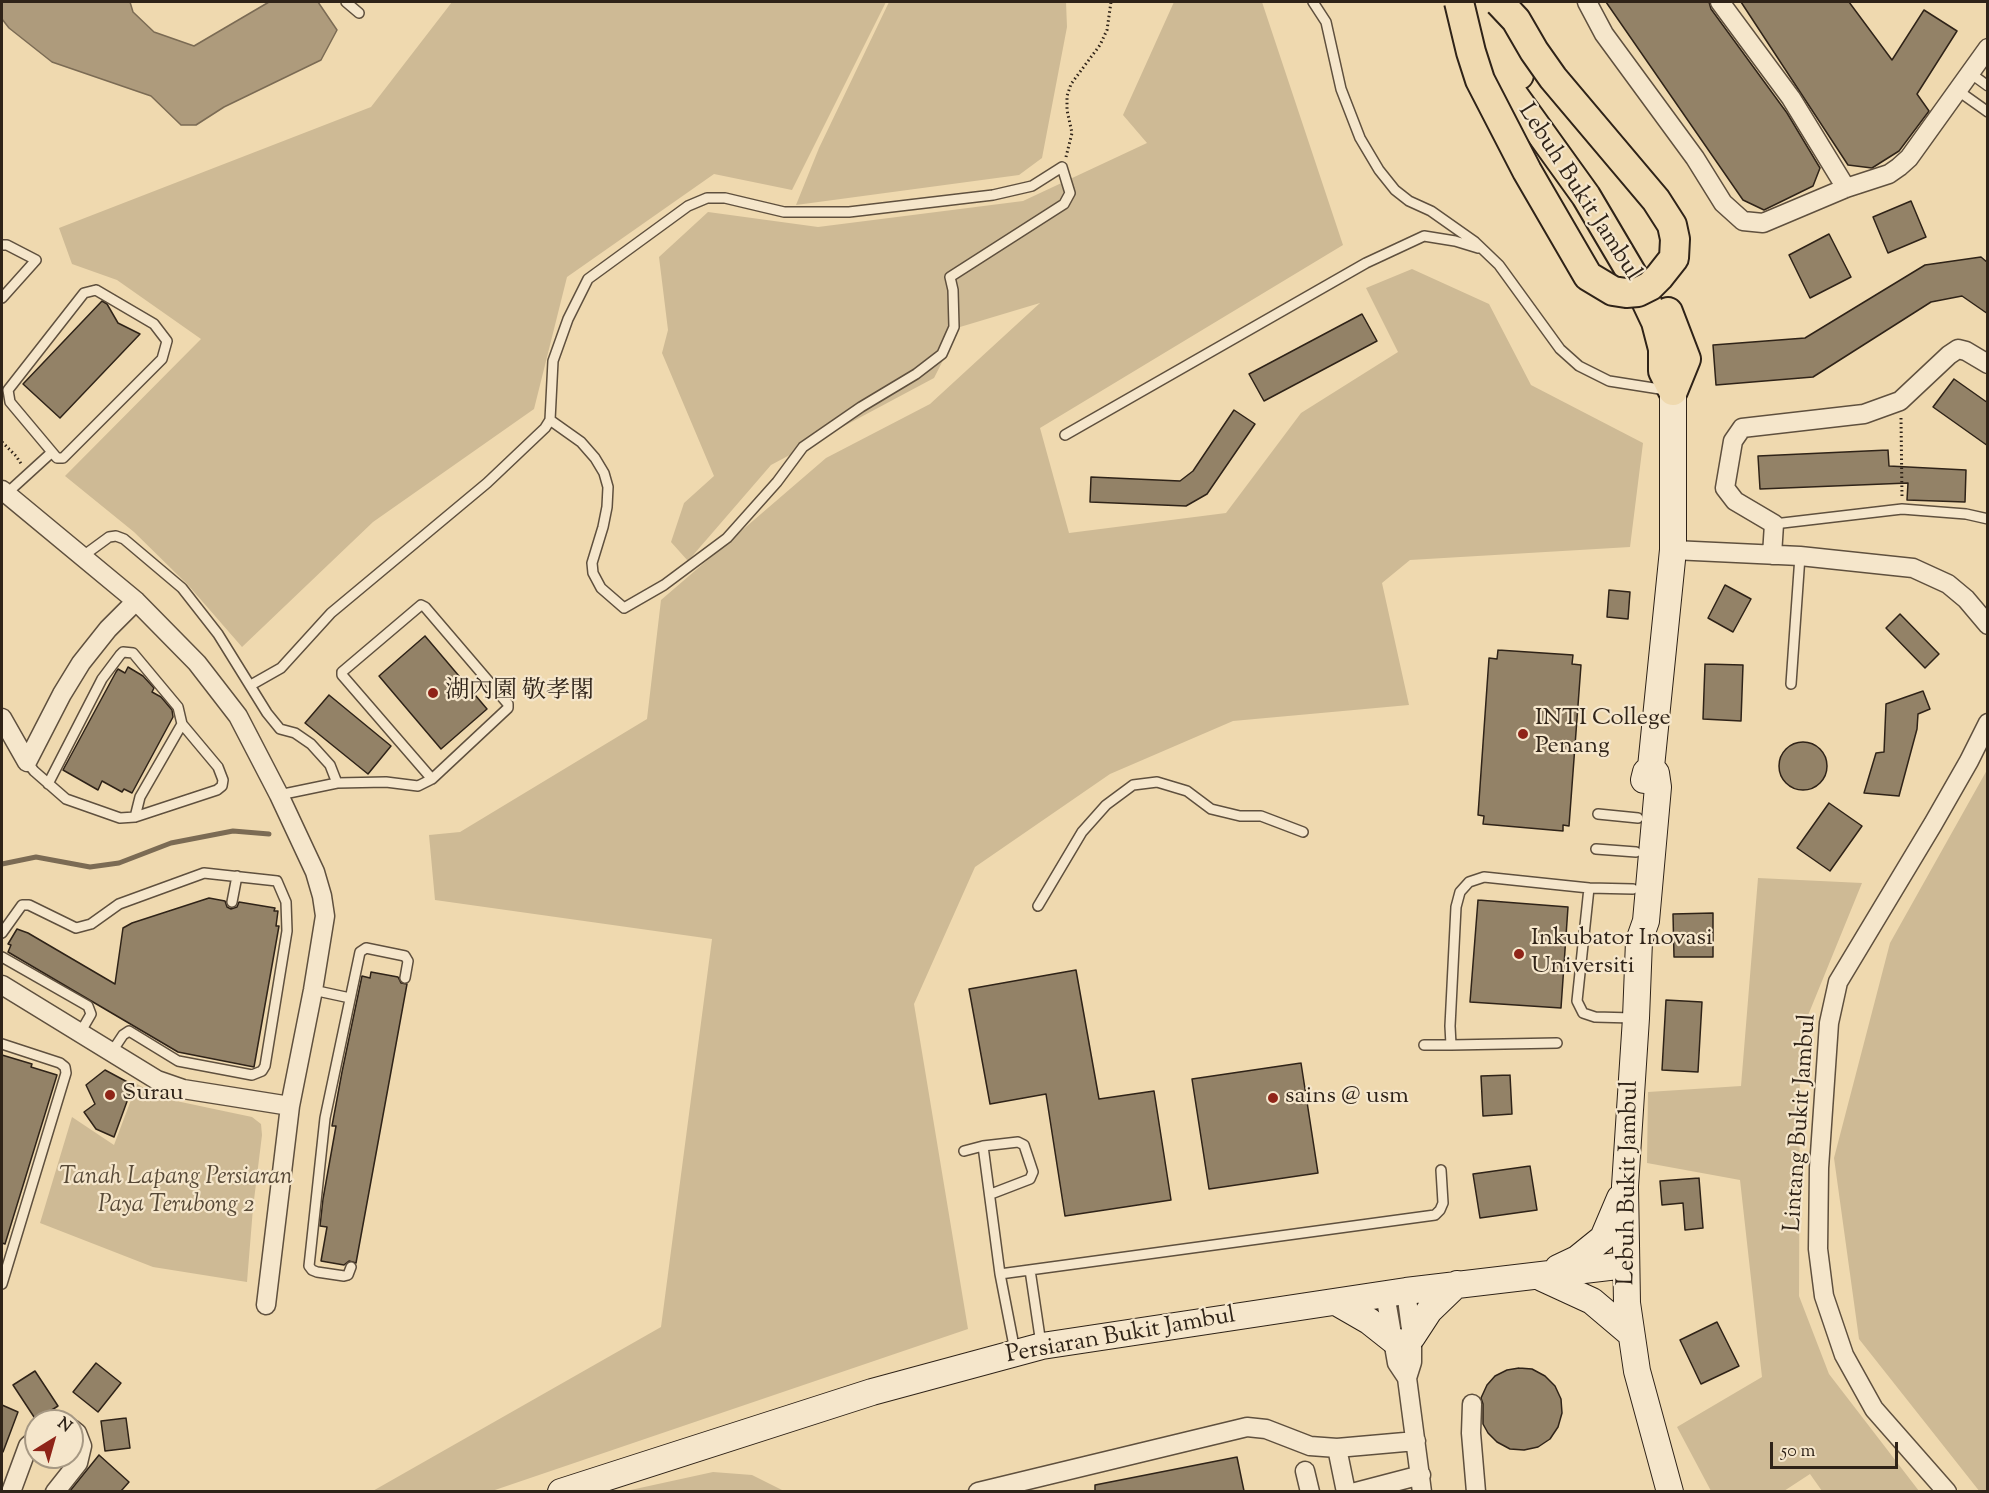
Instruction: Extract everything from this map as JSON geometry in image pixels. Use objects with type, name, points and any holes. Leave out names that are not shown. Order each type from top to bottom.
[{"type":"main road","points":[[1459,2],[1480,80],[1527,171],[1588,276],[1613,291],[1638,292],[1650,286],[1674,258],[1675,240],[1672,225],[1656,200],[1553,78],[1516,20],[1498,2]]},
{"type":"main road","name":"Lebuh Bukit Jambul","points":[[1465,2],[1494,68],[1586,196],[1638,284],[1656,322],[1663,350],[1663,370],[1673,391]]},
{"type":"main road","name":"Lebuh Bukit Jambul","points":[[1493,2],[1511,60],[1526,88],[1655,285],[1675,327],[1686,359],[1673,391],[1673,550],[1651,767],[1646,772],[1642,784],[1638,818],[1631,918],[1639,941]]},
{"type":"main road","name":"Lebuh Bukit Jambul","points":[[1651,767],[1656,773],[1658,786],[1646,921],[1639,941],[1625,1186],[1626,1265],[1627,1303],[1638,1371],[1670,1491]]},
{"type":"main road","points":[[1539,1276],[1577,1259],[1603,1238],[1625,1186]]},
{"type":"main road","name":"Persiaran Bukit Jambul","points":[[561,1491],[872,1392],[1042,1346],[1457,1284],[1626,1265]]},
{"type":"main road","points":[[1539,1276],[1592,1300],[1631,1334]]},
{"type":"main road","points":[[1336,1302],[1402,1338],[1457,1284]]},
{"type":"street","points":[[1587,2],[1604,34],[1695,158],[1723,203],[1743,221],[1763,223],[1846,188],[1889,174],[1899,167],[1909,158],[1988,48]]},
{"type":"street","points":[[1720,2],[1791,98],[1846,188]]},
{"type":"street","points":[[1772,555],[1774,524],[1734,501],[1725,488],[1733,441],[1742,428],[1864,414],[1900,401],[1958,349],[1988,364]]},
{"type":"street","points":[[4,492],[136,601],[197,663],[238,716],[315,872],[325,916],[290,1106],[266,1305]]},
{"type":"street","points":[[1673,550],[1800,556],[1912,567],[1948,584],[1966,599],[1988,625]]},
{"type":"street","points":[[27,762],[62,694],[81,663],[101,637],[136,601]]},
{"type":"street","points":[[2,718],[27,762]]},
{"type":"street","name":"Lintang Bukit Jambul","points":[[1947,1491],[1875,1409],[1844,1355],[1824,1296],[1818,1249],[1819,1168],[1829,1023],[1838,982],[1938,815],[1988,723]]},
{"type":"street","points":[[2,986],[157,1080],[183,1089],[290,1106]]},
{"type":"street","points":[[1356,1491],[1422,1483],[1407,1378],[1412,1362],[1402,1338],[1395,1293]]},
{"type":"street","points":[[1472,1404],[1471,1433],[1476,1491]]},
{"type":"street","points":[[978,1491],[1247,1427],[1266,1429],[1310,1446],[1337,1449],[1416,1441]]},
{"type":"street","points":[[1337,1449],[1346,1491]]},
{"type":"street","points":[[11,1491],[24,1457]]},
{"type":"street","points":[[55,1491],[73,1469]]},
{"type":"street","points":[[1305,1471],[1310,1491]]},
{"type":"lane","points":[[346,2],[359,13]]},
{"type":"lane","points":[[1313,2],[1326,22],[1341,89],[1356,128],[1379,170],[1395,190],[1409,201],[1431,211],[1475,242],[1499,265],[1560,349],[1579,366],[1609,381],[1673,391]]},
{"type":"lane","points":[[1970,73],[1988,86]]},
{"type":"lane","points":[[1957,90],[1988,112]]},
{"type":"lane","points":[[251,685],[280,668],[331,613],[487,483],[544,428],[550,420],[553,361],[568,319],[588,279],[688,206],[707,198],[725,198],[784,212],[860,211],[1003,193],[1032,186],[1062,167],[1070,194],[1064,204],[950,276],[953,290],[954,327],[942,354],[916,374],[861,407],[803,447],[777,482],[727,538],[664,585],[624,608],[601,588],[593,573],[592,562],[607,507],[608,487],[604,473],[581,442],[550,420]]},
{"type":"lane","points":[[1065,435],[1366,263],[1424,236],[1455,241],[1481,249]]},
{"type":"lane","points":[[2,245],[7,245],[36,260],[2,298]]},
{"type":"lane","points":[[96,291],[154,324],[167,341],[162,359],[63,458],[57,458],[51,453],[10,402],[8,390],[84,293],[96,291]]},
{"type":"lane","points":[[4,492],[51,453]]},
{"type":"lane","points":[[1774,524],[1902,509],[1966,514],[1988,519]]},
{"type":"lane","points":[[83,556],[108,537],[116,536],[124,539],[182,588],[218,634],[280,729],[295,732],[311,744],[330,765],[337,783]]},
{"type":"lane","points":[[1791,684],[1800,556]]},
{"type":"lane","points":[[279,795],[337,783],[387,782],[418,786],[432,779],[508,708],[507,704],[421,605],[342,672],[342,675],[432,779]]},
{"type":"lane","points":[[27,762],[48,784],[66,799],[120,818],[135,817],[217,790],[222,786],[223,780],[218,767],[182,724],[178,707],[137,656],[123,652],[102,679],[48,784]]},
{"type":"lane","points":[[135,817],[140,797],[182,724]]},
{"type":"lane","points":[[1038,906],[1082,832],[1106,805],[1133,785],[1157,782],[1187,791],[1211,809],[1240,816],[1261,816],[1303,832]]},
{"type":"lane","points":[[1598,814],[1638,818]]},
{"type":"lane","points":[[1596,849],[1636,852]]},
{"type":"lane","points":[[2,933],[22,905],[29,905],[76,927],[91,924],[119,904],[204,873],[277,881],[286,902],[288,931],[265,1066],[262,1071],[252,1075],[178,1061],[129,1031],[123,1035],[111,1053]]},
{"type":"lane","points":[[231,902],[237,876]]},
{"type":"lane","points":[[1451,1045],[1456,907],[1460,892],[1470,882],[1484,878],[1589,888],[1633,889]]},
{"type":"lane","points":[[1589,888],[1577,1001],[1583,1013],[1595,1017],[1636,1018]]},
{"type":"lane","points":[[351,1267],[348,1275],[344,1276],[316,1272],[309,1266],[325,1118],[360,952],[366,948],[405,956],[408,961],[405,978]]},
{"type":"lane","points":[[2,957],[88,1006],[91,1014],[80,1033]]},
{"type":"lane","points":[[313,990],[350,998]]},
{"type":"lane","points":[[1424,1045],[1557,1043]]},
{"type":"lane","points":[[2,1044],[60,1063],[65,1067],[66,1073],[2,1284]]},
{"type":"lane","points":[[964,1151],[983,1146],[1018,1142],[1024,1145],[1033,1172],[1030,1179],[991,1194]]},
{"type":"lane","points":[[983,1146],[1000,1274],[1015,1353]]},
{"type":"lane","points":[[1000,1274],[1435,1215],[1443,1203],[1441,1170]]},
{"type":"lane","points":[[1030,1270],[1042,1346]]},
{"type":"path","points":[[1062,167],[1072,133],[1067,110],[1067,96],[1071,84],[1100,45],[1107,30],[1111,2]]},
{"type":"path","points":[[1900,401],[1902,509]]},
{"type":"path","points":[[2,442],[16,456],[28,474]]},
{"type":"green space","points":[[452,2],[886,2],[792,190],[714,174],[567,277],[534,409],[373,522],[242,647],[188,585],[134,532],[65,476],[201,339],[117,280],[72,264],[59,228],[371,107]]},
{"type":"green space","points":[[889,2],[1066,2],[1067,27],[1042,158],[1019,175],[796,205],[819,148]]},
{"type":"green space","points":[[1174,2],[1262,2],[1343,245],[1040,428],[1069,533],[1226,513],[1301,413],[1398,352],[1366,288],[1412,269],[1489,304],[1531,385],[1643,443],[1630,547],[1410,560],[1382,583],[1409,705],[1233,721],[1110,774],[975,867],[914,1004],[968,1329],[492,1491],[371,1492],[661,1327],[712,939],[435,900],[429,835],[460,832],[647,719],[661,600],[826,458],[930,404],[1040,303],[960,327],[934,378],[771,465],[688,561],[671,542],[684,503],[714,476],[662,353],[668,330],[659,257],[708,212],[818,227],[1023,201],[1147,143],[1123,115]]},
{"type":"green space","points":[[1987,770],[1988,1491],[1980,1492],[1859,1339],[1834,1158],[1890,943]]},
{"type":"green space","points":[[1758,878],[1862,883],[1800,1035],[1799,1296],[1829,1374],[1919,1491],[1822,1491],[1810,1474],[1784,1491],[1711,1491],[1677,1427],[1762,1377],[1740,1180],[1647,1163],[1648,1092],[1741,1086]]},
{"type":"green space","name":"Tanah Lapang Persiaran Paya Terubong 2","points":[[137,1084],[162,1098],[252,1117],[261,1124],[262,1135],[247,1282],[153,1267],[40,1223],[72,1117],[114,1145]]},
{"type":"green space","points":[[713,1472],[752,1475],[784,1491],[626,1491]]},
{"type":"shaded area","points":[[2,2],[130,2],[133,12],[154,32],[194,46],[269,2],[318,2],[337,30],[321,60],[224,107],[196,125],[181,125],[151,96],[52,62],[9,28],[2,19]]},
{"type":"building","points":[[1606,2],[1709,2],[1711,9],[1787,113],[1820,168],[1813,186],[1764,210],[1743,200]]},
{"type":"building","points":[[1741,2],[1849,2],[1892,60],[1924,10],[1957,31],[1917,94],[1929,111],[1899,151],[1872,168],[1848,165]]},
{"type":"building","points":[[1911,201],[1926,237],[1888,253],[1873,217]]},
{"type":"building","points":[[1829,234],[1851,277],[1810,298],[1789,255]]},
{"type":"building","points":[[1981,257],[1988,263],[1988,314],[1962,296],[1931,302],[1813,377],[1716,385],[1713,345],[1805,338],[1925,265]]},
{"type":"building","points":[[102,301],[107,304],[118,323],[140,334],[60,418],[23,384]]},
{"type":"building","points":[[1362,314],[1377,341],[1264,401],[1249,374]]},
{"type":"building","points":[[1954,379],[1988,403],[1988,446],[1933,407]]},
{"type":"building","points":[[1234,410],[1255,424],[1207,494],[1186,506],[1090,502],[1091,477],[1180,481],[1193,471]]},
{"type":"building","points":[[1888,450],[1889,466],[1966,470],[1965,502],[1907,500],[1908,483],[1760,489],[1758,456]]},
{"type":"building","points":[[1725,585],[1751,599],[1733,632],[1708,618]]},
{"type":"building","points":[[1609,590],[1630,592],[1628,619],[1607,617]]},
{"type":"building","points":[[1900,614],[1939,654],[1925,668],[1886,628]]},
{"type":"building","name":"湖內園 敬孝閣","points":[[425,636],[487,709],[441,749],[379,676]]},
{"type":"building","points":[[1498,650],[1573,655],[1572,664],[1581,665],[1569,826],[1563,825],[1563,831],[1483,824],[1484,816],[1478,815],[1489,658],[1497,659]]},
{"type":"building","points":[[1705,664],[1743,665],[1741,721],[1703,719]]},
{"type":"building","points":[[128,667],[143,676],[154,688],[152,692],[161,697],[172,710],[173,717],[132,793],[124,789],[122,792],[102,781],[98,790],[63,770],[116,672],[118,669],[125,673]]},
{"type":"building","points":[[1923,691],[1930,709],[1918,714],[1917,729],[1899,796],[1864,793],[1876,753],[1884,752],[1886,704]]},
{"type":"building","points":[[329,695],[391,746],[368,774],[305,723]]},
{"type":"building","points":[[1803,742],[1820,749],[1827,766],[1820,783],[1803,790],[1786,783],[1779,766],[1786,749]]},
{"type":"building","points":[[1829,803],[1862,826],[1830,871],[1797,848]]},
{"type":"building","points":[[209,898],[225,901],[227,907],[231,909],[237,907],[239,902],[275,908],[274,911],[278,911],[276,926],[279,926],[254,1067],[178,1052],[8,952],[11,945],[8,944],[17,929],[28,933],[115,984],[123,928]]},
{"type":"building","name":"Inkubator Inovasi Universiti","points":[[1478,900],[1568,907],[1561,1008],[1470,1002]]},
{"type":"building","points":[[1713,913],[1713,957],[1674,957],[1673,914]]},
{"type":"building","points":[[1076,970],[1099,1099],[1154,1091],[1171,1200],[1065,1216],[1046,1094],[990,1104],[969,989]]},
{"type":"building","points":[[371,972],[398,977],[401,983],[407,984],[356,1263],[349,1261],[344,1265],[321,1261],[327,1227],[320,1226],[336,1126],[332,1126],[342,1072],[362,976],[370,978]]},
{"type":"building","points":[[1666,1000],[1702,1002],[1698,1072],[1662,1070]]},
{"type":"building","points":[[2,1055],[57,1075],[5,1244],[2,1243]]},
{"type":"building","points":[[1301,1063],[1318,1173],[1209,1189],[1192,1079]]},
{"type":"building","name":"Surau","points":[[105,1070],[133,1085],[114,1137],[96,1129],[84,1112],[95,1104],[86,1085]]},
{"type":"building","points":[[1510,1075],[1512,1114],[1483,1116],[1481,1076]]},
{"type":"building","points":[[1530,1166],[1537,1210],[1480,1218],[1473,1174]]},
{"type":"building","points":[[1699,1178],[1703,1228],[1685,1230],[1683,1203],[1662,1205],[1660,1181]]},
{"type":"building","points":[[1717,1322],[1739,1366],[1701,1384],[1680,1340]]},
{"type":"building","points":[[96,1363],[121,1383],[98,1412],[73,1392]]},
{"type":"building","points":[[1532,1369],[1545,1376],[1555,1386],[1561,1399],[1562,1413],[1558,1427],[1550,1439],[1538,1447],[1524,1450],[1510,1449],[1497,1442],[1488,1433],[1483,1424],[1481,1398],[1487,1385],[1495,1376],[1507,1370]]},
{"type":"building","points":[[35,1371],[58,1406],[53,1409],[29,1409],[13,1385]]},
{"type":"building","points":[[2,1405],[18,1412],[3,1452],[2,1452]]},
{"type":"building","points":[[126,1418],[130,1448],[105,1451],[101,1421]]},
{"type":"building","points":[[99,1455],[129,1482],[121,1491],[70,1491]]},
{"type":"building","points":[[1237,1457],[1244,1491],[1095,1491],[1095,1485]]},
{"type":"waterway","points":[[2,864],[36,857],[90,867],[119,863],[171,843],[233,831],[269,834]]},
{"type":"place","name":"湖內園 敬孝閣","points":[[433,693]]},
{"type":"place","name":"INTI College Penang","points":[[1523,734]]},
{"type":"place","name":"Inkubator Inovasi Universiti","points":[[1519,954]]},
{"type":"place","name":"Surau","points":[[110,1095]]},
{"type":"place","name":"sains @ usm","points":[[1273,1098]]}]
